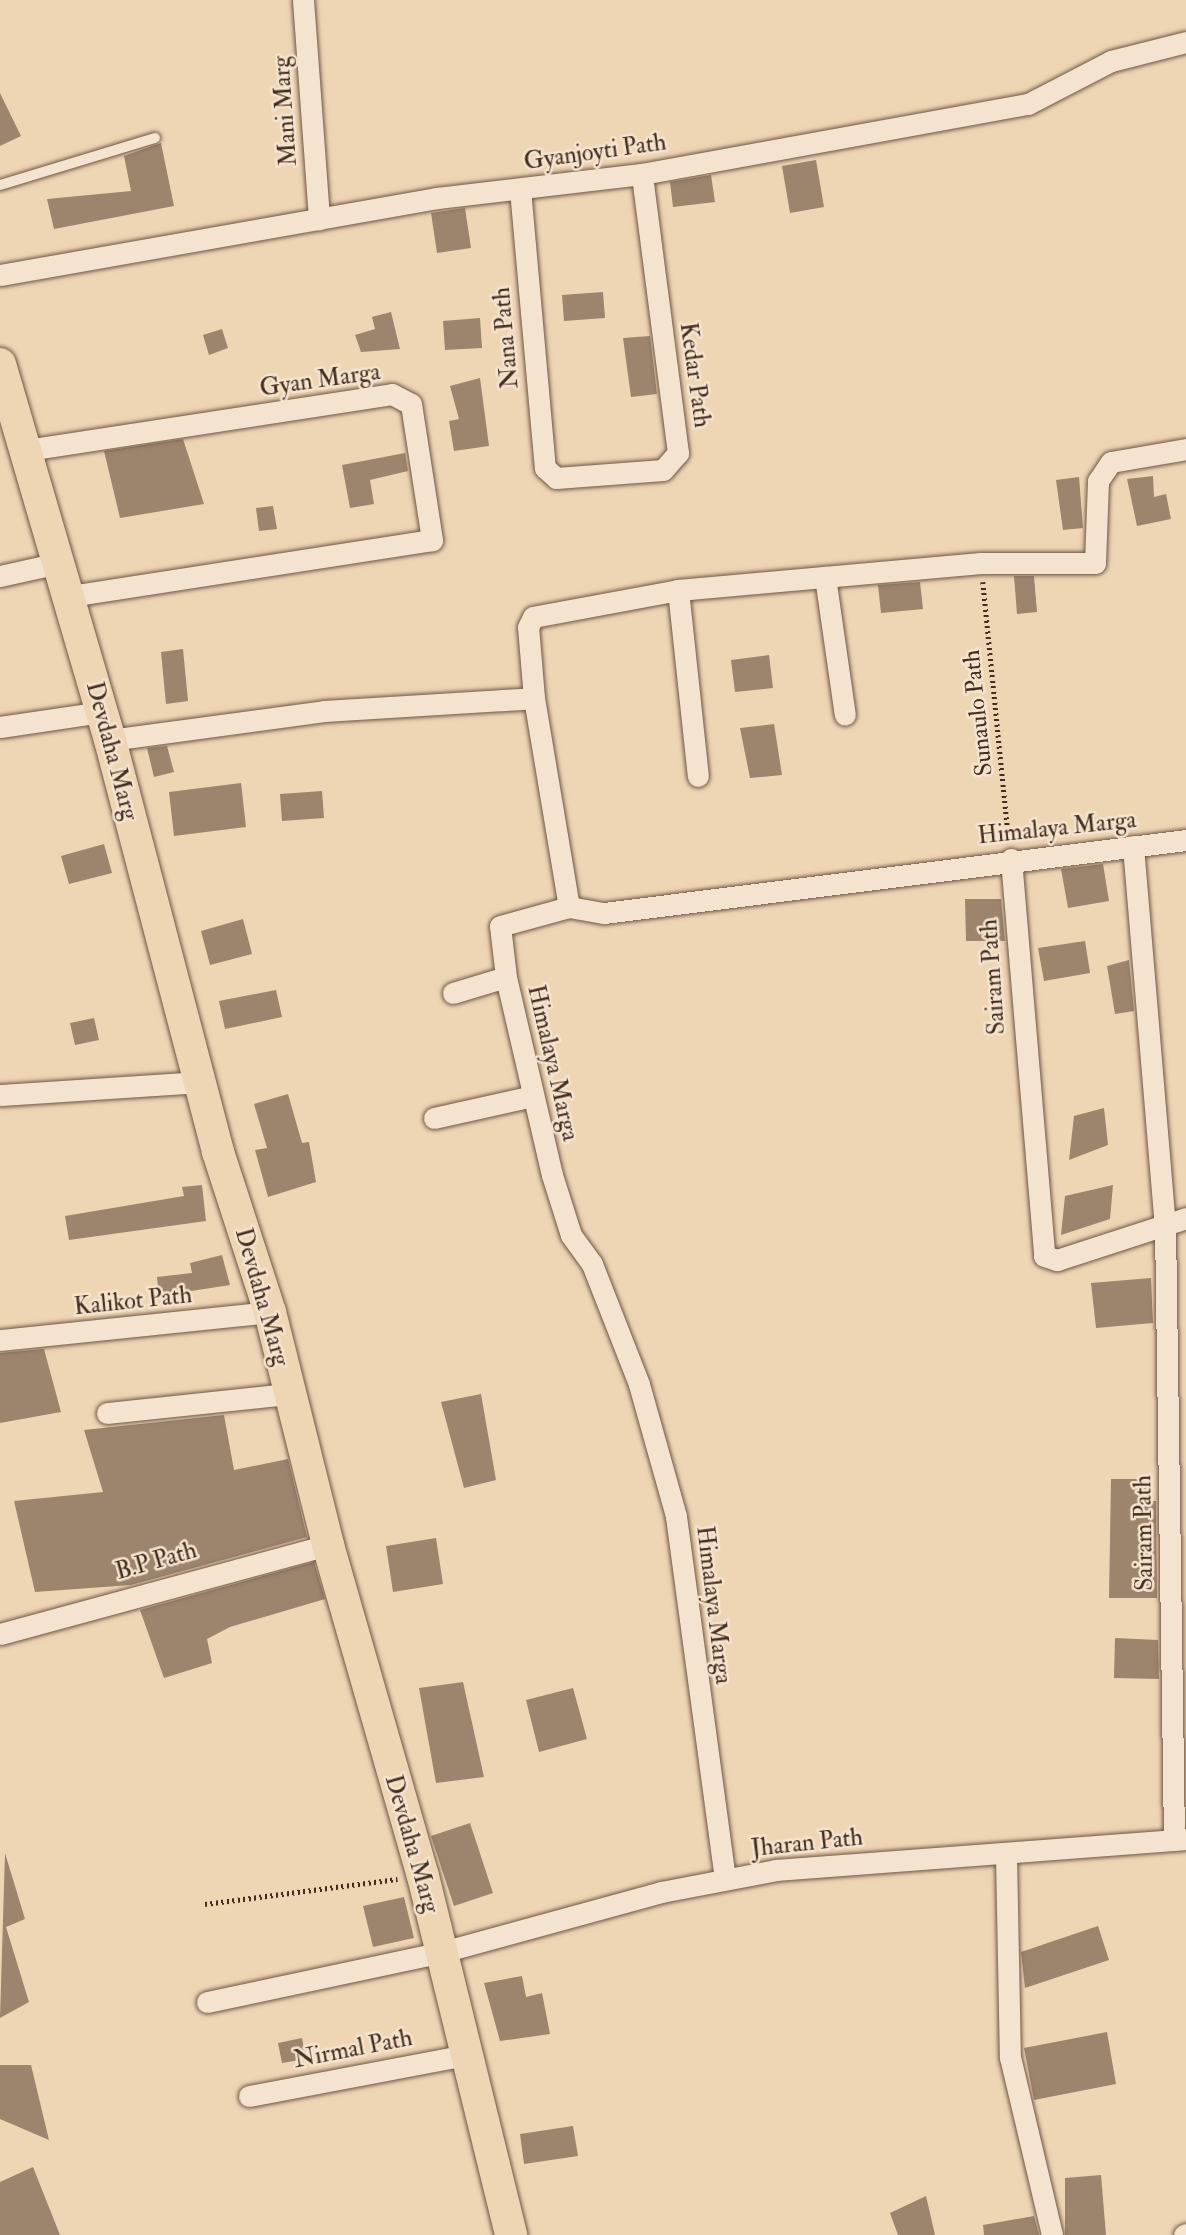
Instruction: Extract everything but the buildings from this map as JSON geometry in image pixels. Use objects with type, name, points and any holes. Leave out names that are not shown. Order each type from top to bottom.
[{"type":"main road","name":"Devdaha Marg","points":[[0,363],[105,726],[202,1082],[218,1152],[270,1312],[328,1545],[423,1876],[511,2235]]},
{"type":"street","name":"Mani Marg","points":[[303,0],[318,219]]},
{"type":"street","name":"Gyanjoyti Path","points":[[0,275],[318,219],[642,174],[1028,104],[1111,61],[1186,42]]},
{"type":"street","name":"Kedar Path","points":[[556,478],[663,470],[678,453],[642,174]]},
{"type":"street","name":"Nana Path","points":[[520,190],[541,450],[556,478]]},
{"type":"street","name":"Gyan Marga","points":[[27,450],[392,394],[411,404],[432,540],[69,596]]},
{"type":"street","points":[[569,907],[534,698],[528,627],[533,617],[678,590],[981,563],[1095,563],[1098,481],[1111,462],[1186,449]]},
{"type":"street","points":[[0,576],[59,563]]},
{"type":"street","points":[[825,577],[845,715]]},
{"type":"street","points":[[678,590],[698,776]]},
{"type":"street","points":[[0,727],[105,726],[534,698]]},
{"type":"street","name":"Himalaya Marga","points":[[725,1879],[676,1516],[639,1384],[592,1264],[571,1235],[533,1096],[506,977],[500,926],[569,907],[604,913],[1011,859],[1186,840]]},
{"type":"street","points":[[1133,846],[1165,1225]]},
{"type":"street","name":"Sairam Path","points":[[1011,859],[1044,1256],[1057,1260],[1186,1218]]},
{"type":"street","points":[[453,993],[506,977]]},
{"type":"street","points":[[0,1094],[202,1082]]},
{"type":"street","points":[[434,1118],[533,1096]]},
{"type":"street","name":"Sairam Path","points":[[1165,1225],[1180,1839]]},
{"type":"street","name":"Kalikot Path","points":[[0,1340],[270,1312]]},
{"type":"street","points":[[107,1413],[289,1394]]},
{"type":"street","name":"B.P Path","points":[[0,1634],[328,1545]]},
{"type":"street","name":"Jharan Path","points":[[207,2001],[442,1952],[725,1879],[775,1870],[1006,1855],[1180,1839]]},
{"type":"street","points":[[1006,1855],[1010,2057],[1052,2235]]},
{"type":"street","name":"Nirmal Path","points":[[249,2096],[466,2055]]},
{"type":"lane","points":[[0,186],[155,138]]},
{"type":"path","name":"Sunaulo Path","points":[[981,563],[1011,859]]},
{"type":"path","points":[[205,1904],[423,1876]]}]
